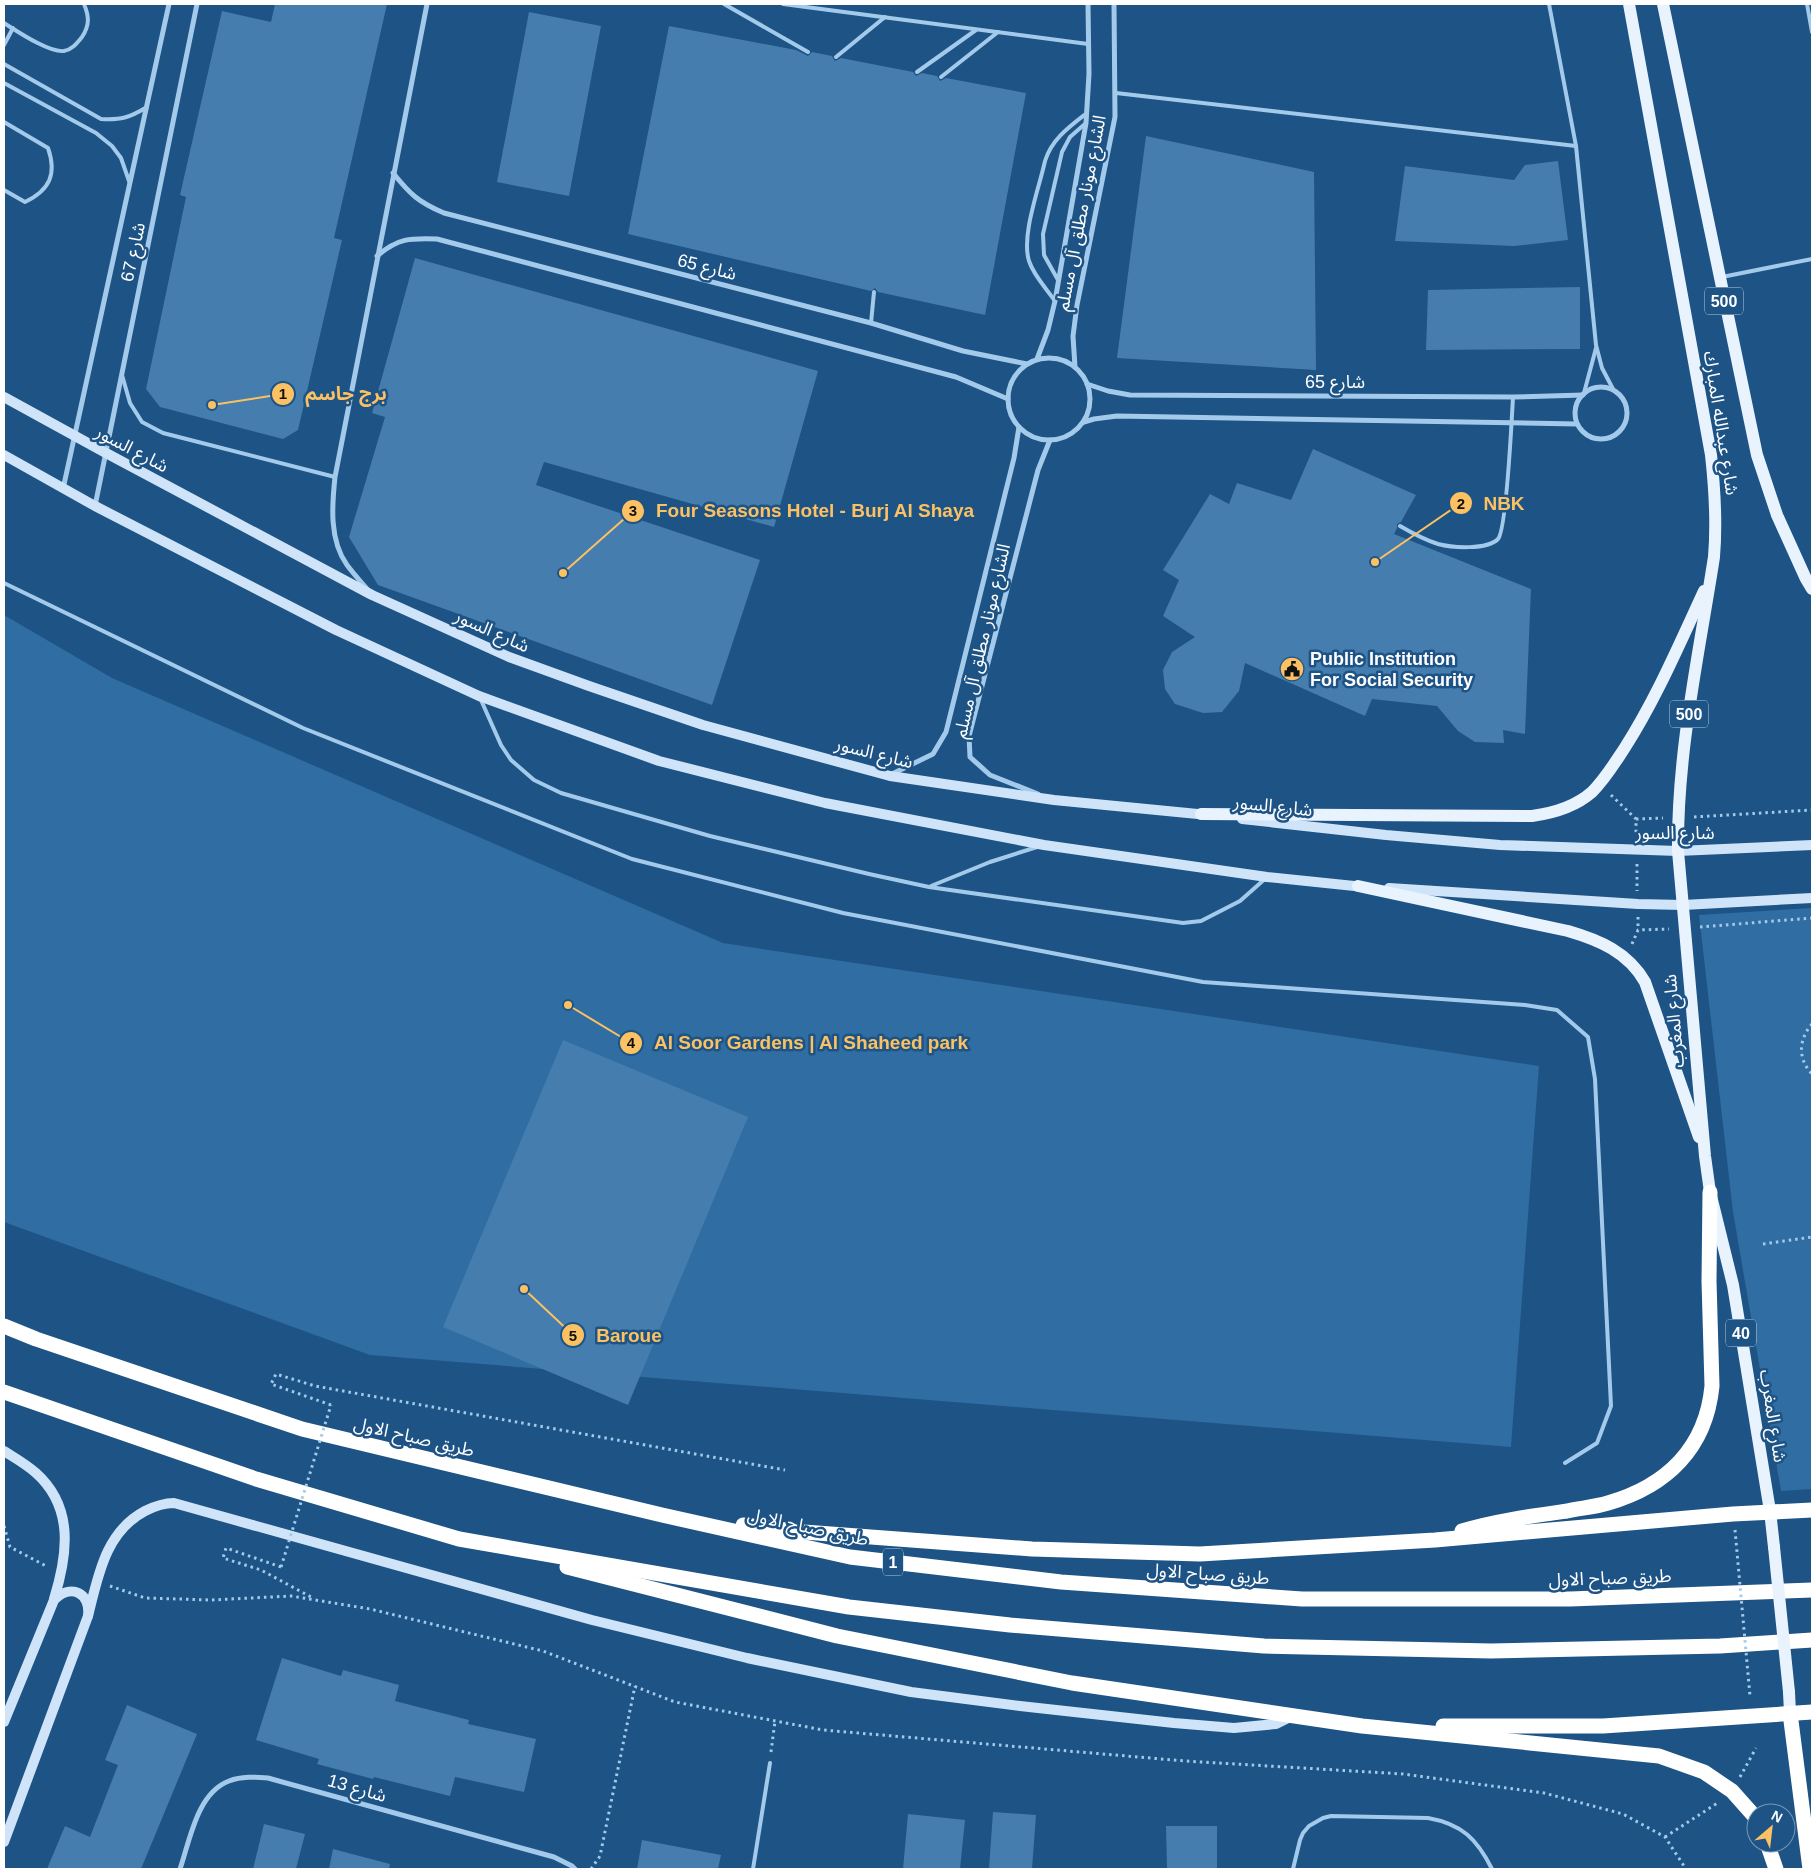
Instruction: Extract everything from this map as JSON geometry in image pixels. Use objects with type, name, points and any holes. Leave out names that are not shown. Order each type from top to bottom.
[{"type":"highway","points":[[1435,1540],[1462,1530],[1495,1522],[1612,1502],[1643,1490],[1659,1481],[1676,1467],[1690,1450],[1706,1420],[1712,1386],[1710,1192]]},
{"type":"highway","name":"طريق صباح الاول","points":[[4,1326],[36,1339],[302,1429],[662,1515],[850,1557],[1061,1582],[1293,1598],[1570,1599],[1812,1590]]},
{"type":"highway","points":[[4,1392],[256,1479],[459,1539],[837,1636],[1072,1683],[1362,1726],[1659,1756],[1704,1772],[1732,1790],[1746,1806]]},
{"type":"highway","points":[[662,1515],[823,1533],[1032,1549],[1200,1554],[1435,1540],[1770,1511],[1812,1510]]},
{"type":"highway","points":[[459,1539],[849,1607],[1010,1625],[1264,1646],[1491,1651],[1720,1646],[1812,1640]]},
{"type":"highway","points":[[1362,1726],[1603,1726],[1812,1712]]},
{"type":"highway","name":"شارع المغرب","points":[[1790,1713],[1810,1869]]},
{"type":"highway","points":[[1770,1853],[1776,1869]]},
{"type":"main road","name":"شارع عبدالله المبارك","points":[[1629,4],[1711,455],[1717,511],[1714,557],[1684,745],[1678,818],[1678,851]]},
{"type":"main road","name":"شارع عبدالله المبارك","points":[[1663,4],[1757,455],[1777,515],[1812,589]]},
{"type":"main road","name":"شارع السور","points":[[4,396],[74,436],[372,595],[509,657],[703,725],[890,776],[1054,800],[1500,845],[1678,851],[1812,844]]},
{"type":"main road","points":[[4,455],[95,506],[336,630],[479,696],[660,761],[825,803],[1044,845],[1267,877],[1358,886],[1638,904],[1683,905],[1812,898]]},
{"type":"main road","points":[[1201,814],[1532,816],[1560,810],[1573,804],[1591,792],[1612,768],[1648,708],[1711,578]]},
{"type":"main road","name":"شارع المغرب","points":[[1678,851],[1705,1156],[1710,1192],[1733,1285],[1770,1511],[1790,1713]]},
{"type":"main road","points":[[1358,886],[1568,931],[1610,946],[1627,959],[1641,974],[1650,994],[1705,1156]]},
{"type":"main road","points":[[4,1451],[36,1473],[48,1486],[59,1505],[65,1524],[62,1574],[54,1600],[4,1722]]},
{"type":"main road","points":[[4,1842],[88,1616],[97,1582],[111,1544],[125,1525],[138,1514],[162,1504],[174,1503],[592,1620],[747,1658],[911,1692],[1020,1706],[1234,1728],[1276,1724],[1293,1715]]},
{"type":"main road","points":[[54,1600],[60,1593],[70,1590],[79,1593],[86,1599],[89,1607],[88,1616]]},
{"type":"street","name":"شارع 67","points":[[63,489],[169,4]]},
{"type":"street","name":"شارع 67","points":[[95,506],[197,4]]},
{"type":"street","points":[[372,595],[346,563],[336,539],[332,506],[335,477],[427,4]]},
{"type":"street","name":"الشارع مونار مطلق آل مسلم","points":[[1037,359],[1048,330],[1055,301],[1086,123],[1089,74],[1088,4]]},
{"type":"street","name":"الشارع مونار مطلق آل مسلم","points":[[1075,367],[1073,336],[1075,321],[1111,140],[1116,93],[1114,4]]},
{"type":"street","name":"شارع 65","points":[[393,172],[406,190],[422,204],[444,213],[871,323],[963,351],[1028,364]]},
{"type":"street","points":[[377,256],[391,244],[409,238],[437,239],[956,377],[1008,399]]},
{"type":"street","points":[[1037,359],[1057,359],[1075,367],[1087,384],[1090,397],[1089,410],[1084,422],[1069,435],[1050,440],[1039,439],[1019,427],[1013,419],[1008,399],[1013,378],[1028,364],[1037,359]]},
{"type":"street","name":"شارع 65","points":[[1087,384],[1108,391],[1130,394],[1513,397],[1584,394]]},
{"type":"street","points":[[1598,388],[1613,389],[1624,401],[1627,409],[1625,425],[1620,432],[1605,439],[1588,436],[1577,424],[1576,408],[1584,394],[1598,388]]},
{"type":"street","name":"شارع 65","points":[[1084,422],[1105,417],[1122,416],[1577,424]]},
{"type":"street","name":"الشارع مونار مطلق آل مسلم","points":[[890,776],[933,754],[946,732],[1014,458],[1019,427]]},
{"type":"street","name":"الشارع مونار مطلق آل مسلم","points":[[1050,440],[1038,470],[969,736],[970,758],[990,775],[1054,800]]},
{"type":"street","name":"شارع 13","points":[[180,1869],[200,1812],[211,1794],[228,1781],[246,1776],[268,1778],[554,1857],[575,1869]]},
{"type":"lane","points":[[4,23],[55,51],[66,51],[76,44],[85,31],[89,17],[84,4]]},
{"type":"lane","points":[[724,4],[808,52]]},
{"type":"lane","points":[[783,4],[1088,44]]},
{"type":"lane","points":[[1549,4],[1576,146],[1596,345],[1602,368],[1613,389]]},
{"type":"lane","points":[[1807,4],[1812,32]]},
{"type":"lane","points":[[836,57],[885,18]]},
{"type":"lane","points":[[4,45],[13,28]]},
{"type":"lane","points":[[917,72],[977,30]]},
{"type":"lane","points":[[941,77],[998,32]]},
{"type":"lane","points":[[4,64],[101,119],[116,120],[128,118],[146,107]]},
{"type":"lane","points":[[4,83],[96,133],[112,146],[121,158],[130,182]]},
{"type":"lane","points":[[1116,93],[1576,146]]},
{"type":"lane","points":[[1055,301],[1032,267],[1028,256],[1027,239],[1049,150],[1064,131],[1087,113]]},
{"type":"lane","points":[[4,122],[48,148],[52,160],[52,173],[45,189],[38,196],[26,202],[4,190]]},
{"type":"lane","points":[[1059,280],[1044,256],[1043,234],[1062,152],[1070,137],[1086,123]]},
{"type":"lane","points":[[1719,277],[1812,259]]},
{"type":"lane","points":[[871,323],[874,292]]},
{"type":"lane","points":[[1584,394],[1596,345]]},
{"type":"lane","points":[[122,374],[130,403],[142,422],[163,434],[335,477]]},
{"type":"lane","points":[[1400,526],[1426,540],[1441,545],[1477,547],[1497,540],[1501,534],[1513,397]]},
{"type":"lane","points":[[4,583],[303,728],[632,859],[843,913],[1202,982],[1525,1005],[1557,1010],[1588,1037],[1595,1080],[1611,1406],[1597,1442],[1565,1463]]},
{"type":"lane","points":[[479,696],[501,745],[511,760],[534,780],[561,793],[710,836],[929,887],[1183,923],[1201,921],[1240,901],[1267,877]]},
{"type":"lane","points":[[929,887],[990,862],[1044,845]]},
{"type":"lane","points":[[753,1869],[770,1763]]},
{"type":"lane","points":[[1293,1869],[1303,1833],[1315,1821],[1331,1816],[1428,1818],[1441,1820],[1465,1832],[1475,1841],[1492,1869]]},
{"type":"path","points":[[1636,819],[1812,810]]},
{"type":"path","points":[[1627,959],[1638,930],[1812,918]]},
{"type":"path","points":[[1812,1024],[1802,1039],[1801,1048],[1805,1065],[1812,1074]]},
{"type":"path","points":[[1762,1244],[1812,1237]]},
{"type":"path","points":[[314,1599],[261,1570],[223,1558],[226,1548],[281,1567],[331,1405],[271,1384],[276,1374],[316,1386],[785,1470]]},
{"type":"path","points":[[4,1526],[10,1548],[62,1574]]},
{"type":"path","points":[[1735,1530],[1750,1696]]},
{"type":"path","points":[[97,1582],[145,1598],[211,1600],[291,1596],[419,1619],[543,1651],[675,1702],[823,1730],[1166,1760],[1403,1774],[1544,1793],[1623,1814],[1665,1837],[1686,1869]]},
{"type":"path","points":[[591,1869],[600,1856],[635,1686]]},
{"type":"path","points":[[770,1763],[775,1721]]},
{"type":"path","points":[[1739,1779],[1756,1748]]},
{"type":"path","points":[[1665,1837],[1720,1801]]},
{"type":"shaded area","points":[[4,615],[112,678],[723,943],[1539,1066],[1511,1447],[370,1355],[4,1222]]},
{"type":"shaded area","points":[[1812,908],[1812,1489],[1781,1491],[1733,1212],[1699,915]]},
{"type":"building","points":[[275,4],[387,4],[334,238],[342,240],[298,430],[283,439],[160,407],[146,389],[186,197],[180,195],[222,11],[271,22]]},
{"type":"building","points":[[529,12],[601,26],[569,196],[497,182]]},
{"type":"building","points":[[669,26],[796,50],[808,56],[812,52],[832,56],[835,61],[841,58],[913,72],[916,76],[922,73],[937,76],[940,81],[946,78],[1026,93],[985,315],[878,292],[875,288],[871,291],[628,234]]},
{"type":"building","points":[[1146,136],[1314,172],[1316,370],[1117,358]]},
{"type":"building","points":[[1558,161],[1568,240],[1514,246],[1395,241],[1405,166],[1514,180],[1525,165]]},
{"type":"building","points":[[415,258],[818,371],[774,527],[544,462],[536,485],[760,560],[712,705],[378,585],[349,537],[385,417],[372,413]]},
{"type":"building","points":[[1580,287],[1580,349],[1426,350],[1428,290]]},
{"type":"building","points":[[1313,449],[1416,495],[1401,522],[1397,524],[1394,534],[1531,589],[1525,734],[1503,730],[1504,743],[1475,742],[1458,731],[1437,706],[1372,699],[1365,716],[1245,663],[1239,691],[1222,712],[1203,713],[1175,704],[1165,689],[1163,670],[1172,652],[1195,637],[1163,616],[1179,580],[1163,570],[1210,494],[1229,504],[1237,483],[1291,500]]},
{"type":"building","points":[[563,1040],[748,1117],[628,1405],[443,1327]]},
{"type":"building","points":[[282,1658],[341,1676],[343,1670],[399,1685],[395,1701],[469,1720],[468,1724],[536,1739],[524,1792],[455,1777],[450,1796],[317,1764],[319,1759],[256,1740]]},
{"type":"building","points":[[127,1705],[197,1734],[141,1869],[47,1869],[65,1826],[90,1837],[118,1765],[105,1760]]},
{"type":"building","points":[[993,1812],[1036,1815],[1032,1869],[989,1869]]},
{"type":"building","points":[[908,1814],[965,1820],[960,1869],[903,1869]]},
{"type":"building","points":[[264,1824],[305,1834],[296,1869],[253,1869]]},
{"type":"building","points":[[1166,1826],[1217,1826],[1217,1869],[1167,1869]]},
{"type":"building","points":[[642,1840],[721,1855],[718,1869],[637,1869]]},
{"type":"building","points":[[333,1849],[390,1864],[389,1869],[329,1869]]},
{"type":"place","name":"برج جاسم","points":[[212,405]]},
{"type":"place","name":"NBK","points":[[1375,562]]},
{"type":"place","name":"Four Seasons Hotel - Burj Al Shaya","points":[[563,573]]},
{"type":"place","name":"Public Institution For Social Security","points":[[1292,669]]},
{"type":"place","name":"Al Soor Gardens | Al Shaheed park","points":[[568,1005]]},
{"type":"place","name":"Baroue","points":[[524,1289]]}]
